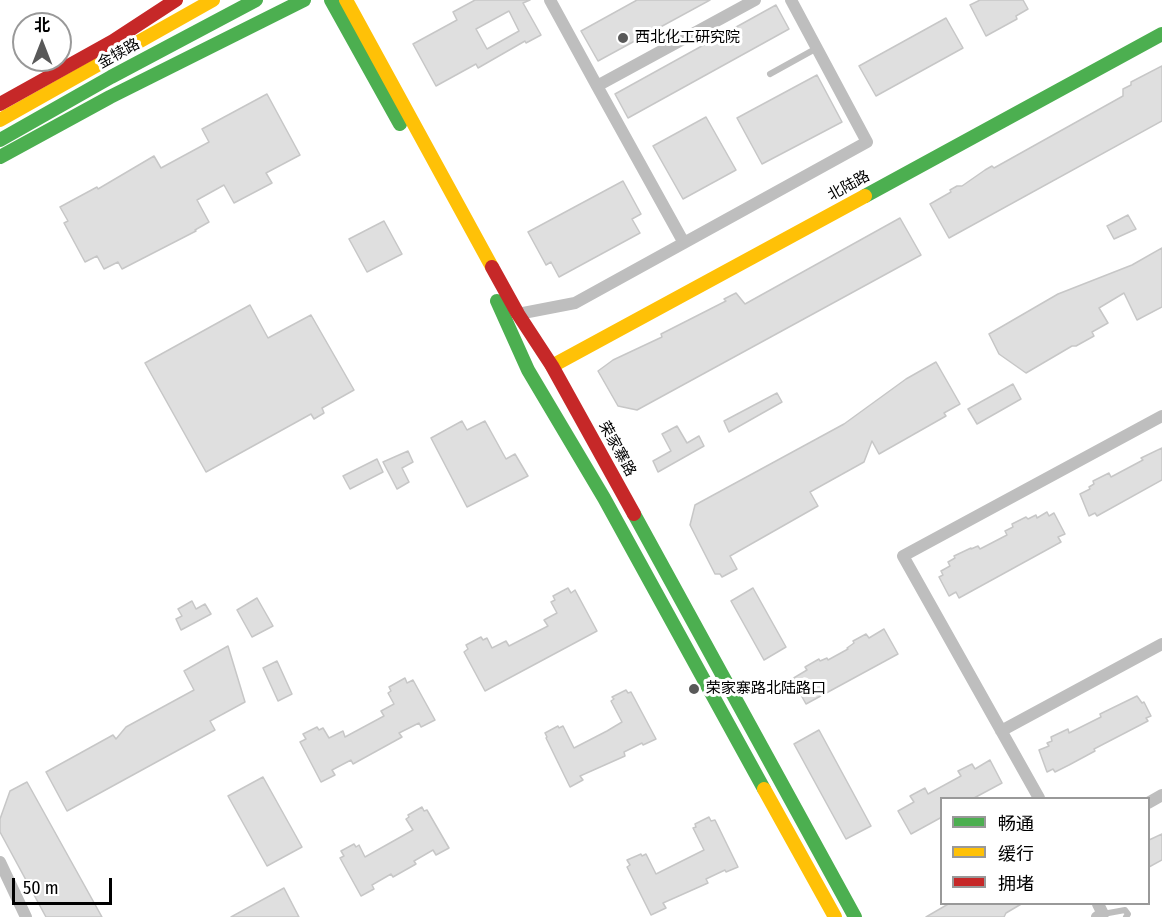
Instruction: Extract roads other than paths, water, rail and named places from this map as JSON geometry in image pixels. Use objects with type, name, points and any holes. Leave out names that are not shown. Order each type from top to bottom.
[{"type":"street","points":[[0,104],[113,41],[176,0]]},
{"type":"street","name":"金犊路","points":[[0,120],[213,0]]},
{"type":"street","name":"金犊路","points":[[0,140],[256,0]]},
{"type":"street","points":[[0,157],[110,97],[304,0]]},
{"type":"street","points":[[331,0],[506,316],[528,370],[604,498],[836,917]]},
{"type":"street","name":"荣家寨路","points":[[346,0],[518,314],[552,366],[855,917]]},
{"type":"street","points":[[550,0],[684,243]]},
{"type":"street","points":[[597,86],[755,0]]},
{"type":"street","points":[[518,314],[575,303],[867,142],[791,0]]},
{"type":"street","name":"北陆路","points":[[552,366],[1162,34]]},
{"type":"street","points":[[1038,797],[903,556],[1162,416]]},
{"type":"street","points":[[1001,731],[1162,644]]},
{"type":"street","points":[[0,862],[26,917]]},
{"type":"lane","points":[[770,74],[817,48]]},
{"type":"lane","points":[[1099,911],[1125,910],[1128,914],[1126,917]]},
{"type":"place","name":"西北化工研究院","points":[[623,38]]},
{"type":"place","name":"荣家寨路北陆路口","points":[[694,689]]}]
